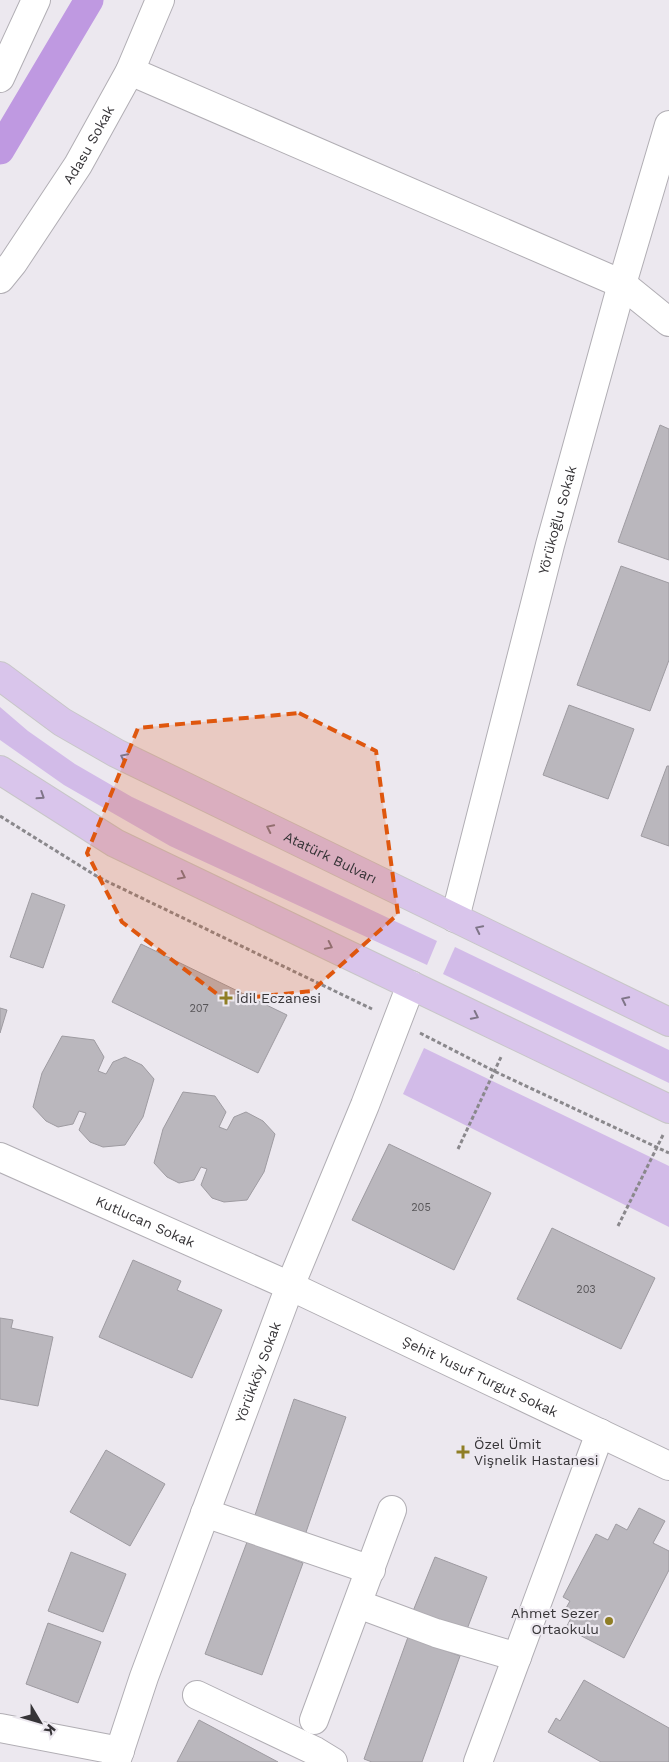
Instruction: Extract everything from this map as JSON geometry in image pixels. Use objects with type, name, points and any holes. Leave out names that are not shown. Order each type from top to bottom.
[{"type":"main road","name":"Atatürk Bulvarı","points":[[0,676],[62,722],[116,753],[669,1022]]},
{"type":"main road","points":[[0,770],[115,843],[512,1034],[667,1120]]},
{"type":"street","points":[[0,78],[36,0]]},
{"type":"street","name":"Adasu Sokak","points":[[0,280],[78,165],[130,71],[160,0]]},
{"type":"street","points":[[130,71],[622,284],[669,322]]},
{"type":"street","name":"Yörükoğlu Sokak","points":[[455,918],[547,555],[622,284],[669,125]]},
{"type":"street","name":"Yörükköy Sokak","points":[[118,1756],[144,1677],[290,1286],[411,985]]},
{"type":"street","name":"Kutlucan Sokak","points":[[0,1157],[290,1286]]},
{"type":"street","name":"Şehit Yusuf Turgut Sokak","points":[[290,1286],[669,1466]]},
{"type":"street","points":[[485,1759],[517,1657],[600,1433]]},
{"type":"street","points":[[314,1720],[392,1510]]},
{"type":"street","points":[[205,1513],[371,1570]]},
{"type":"street","points":[[358,1604],[436,1633],[517,1657]]},
{"type":"street","points":[[197,1696],[315,1751],[334,1762]]},
{"type":"street","points":[[0,1728],[118,1756]]},
{"type":"path","points":[[0,816],[98,877],[397,1021],[494,1071],[669,1153]]},
{"type":"path","points":[[458,1149],[512,1034]]},
{"type":"path","points":[[618,1226],[657,1148],[667,1120]]},
{"type":"highlighted area","points":[[299,713],[376,751],[398,914],[312,991],[225,1000],[122,922],[87,853],[138,728]]},
{"type":"shaded area","points":[[0,707],[28,731],[75,764],[132,797],[437,941],[427,965],[170,846],[64,785],[0,740]]},
{"type":"shaded area","points":[[455,947],[669,1050],[669,1083],[443,974]]},
{"type":"shaded area","points":[[424,1048],[669,1166],[669,1227],[403,1094]]},
{"type":"building","points":[[660,425],[669,429],[669,560],[618,542]]},
{"type":"building","points":[[621,566],[669,583],[669,660],[650,711],[577,685]]},
{"type":"building","points":[[569,705],[634,729],[608,799],[543,775]]},
{"type":"building","points":[[667,766],[669,766],[669,846],[641,836]]},
{"type":"building","points":[[32,893],[65,905],[43,968],[10,957]]},
{"type":"building","points":[[141,944],[287,1015],[258,1073],[112,1002]]},
{"type":"building","points":[[0,1008],[7,1010],[0,1033]]},
{"type":"building","points":[[62,1036],[94,1040],[104,1057],[98,1071],[106,1074],[113,1062],[125,1057],[142,1065],[154,1079],[143,1117],[125,1145],[103,1147],[90,1142],[79,1130],[86,1113],[79,1111],[73,1124],[58,1127],[46,1121],[33,1107],[42,1073]]},
{"type":"building","points":[[183,1092],[215,1096],[226,1112],[219,1127],[227,1130],[234,1117],[246,1112],[263,1121],[275,1134],[264,1172],[247,1200],[224,1202],[212,1198],[201,1185],[207,1169],[201,1167],[194,1180],[179,1183],[167,1177],[154,1163],[163,1129]]},
{"type":"building","points":[[389,1144],[491,1193],[454,1270],[352,1220]]},
{"type":"building","points":[[552,1228],[655,1278],[621,1349],[517,1299]]},
{"type":"building","points":[[133,1260],[181,1281],[177,1290],[222,1310],[192,1378],[99,1337]]},
{"type":"building","points":[[0,1318],[13,1320],[11,1328],[53,1337],[38,1406],[0,1399]]},
{"type":"building","points":[[294,1399],[346,1417],[304,1538],[253,1521]]},
{"type":"building","points":[[106,1450],[165,1484],[130,1546],[70,1512]]},
{"type":"building","points":[[639,1508],[665,1521],[653,1543],[669,1551],[669,1570],[624,1658],[566,1628],[574,1612],[566,1608],[570,1601],[563,1597],[596,1534],[608,1540],[616,1524],[627,1530]]},
{"type":"building","points":[[247,1542],[303,1563],[262,1675],[205,1654]]},
{"type":"building","points":[[71,1552],[126,1574],[103,1632],[48,1611]]},
{"type":"building","points":[[435,1557],[487,1577],[464,1637],[411,1616]]},
{"type":"building","points":[[48,1623],[101,1642],[78,1703],[26,1684]]},
{"type":"building","points":[[408,1637],[460,1656],[422,1762],[372,1762],[364,1759]]},
{"type":"building","points":[[584,1680],[669,1728],[669,1762],[601,1762],[548,1732],[556,1718],[560,1721]]},
{"type":"building","points":[[199,1720],[278,1762],[177,1762]]},
{"type":"waterway","points":[[0,150],[89,0]]},
{"type":"place","name":"İdil Eczanesi","points":[[226,998]]},
{"type":"place","name":"Özel Ümit Vişnelik Hastanesi","points":[[463,1452]]},
{"type":"place","name":"Ahmet Sezer Ortaokulu","points":[[609,1621]]}]
